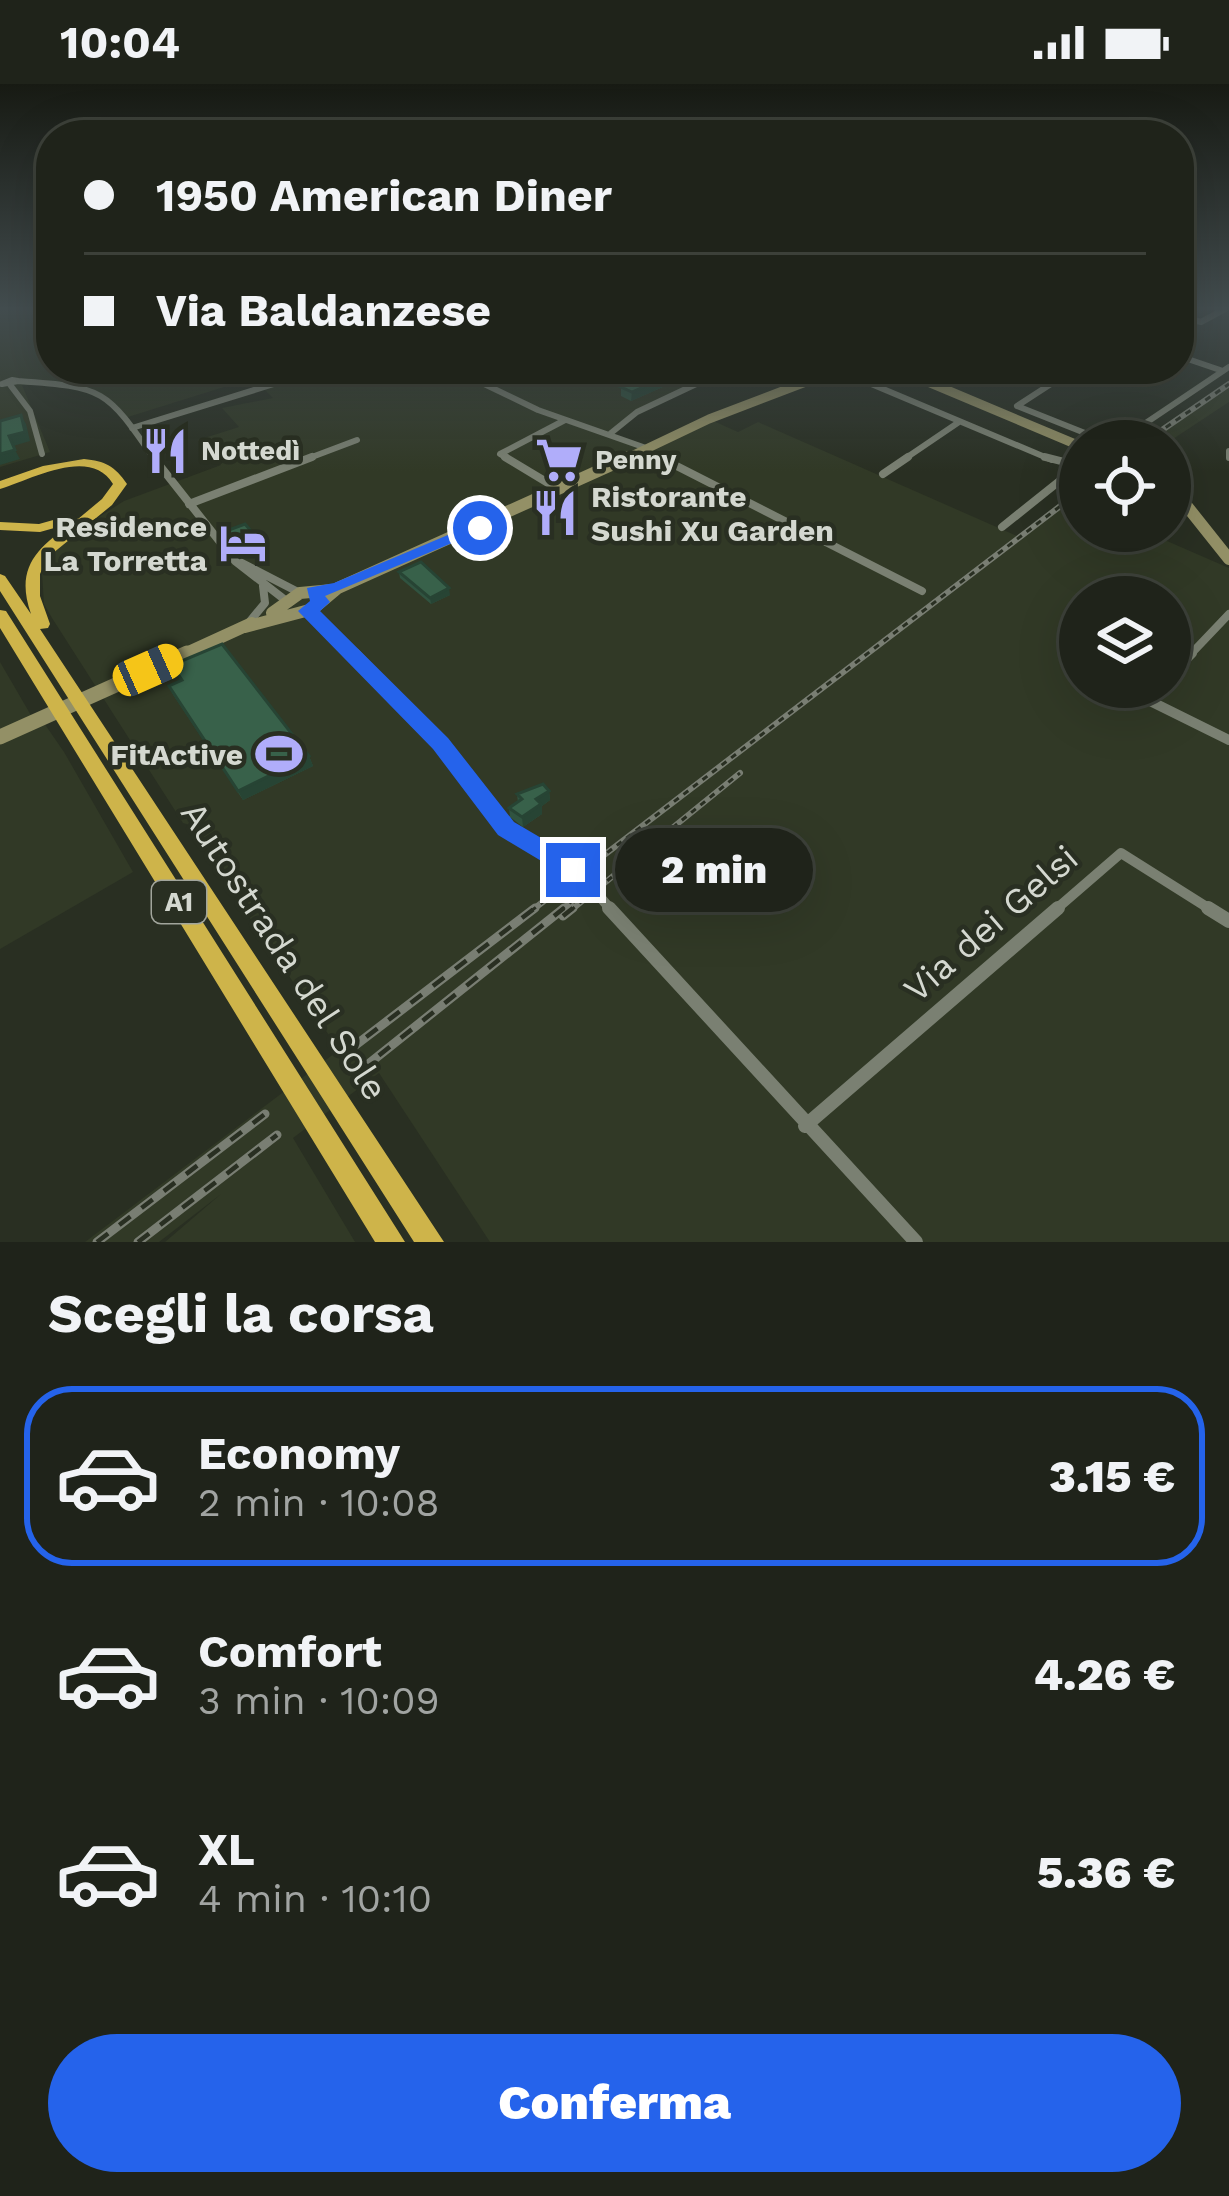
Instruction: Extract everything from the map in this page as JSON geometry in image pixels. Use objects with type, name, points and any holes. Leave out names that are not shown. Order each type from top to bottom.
[{"type":"highway","points":[[0,485],[59,466],[107,467],[120,484],[36,556],[26,586],[29,603],[70,669],[72,703]]},
{"type":"highway","points":[[0,526],[40,527],[94,510]]},
{"type":"highway","name":"Autostrada del Sole","points":[[0,579],[291,1083],[391,1242]]},
{"type":"highway","name":"Autostrada del Sole","points":[[1,617],[72,703],[430,1242]]},
{"type":"main road","points":[[0,737],[787,384]]},
{"type":"main road","points":[[939,384],[1059,435]]},
{"type":"main road","points":[[1191,499],[1208,528],[1229,548]]},
{"type":"main road","points":[[1191,509],[1207,540],[1229,559]]},
{"type":"street","points":[[1150,420],[1226,369]]},
{"type":"street","points":[[0,372],[30,411],[42,454]]},
{"type":"street","points":[[8,383],[94,388],[107,395],[236,561],[263,586],[307,602]]},
{"type":"street","points":[[131,428],[273,384]]},
{"type":"street","points":[[486,384],[645,448],[922,591]]},
{"type":"street","points":[[611,434],[637,412],[696,384]]},
{"type":"street","points":[[870,384],[1059,459]]},
{"type":"street","points":[[1051,384],[1017,406],[1059,423]]},
{"type":"street","points":[[558,489],[500,453],[566,420]]},
{"type":"street","points":[[883,473],[958,422]]},
{"type":"street","points":[[189,504],[358,440]]},
{"type":"street","points":[[1002,527],[1059,481]]},
{"type":"street","points":[[236,561],[307,602],[441,743],[506,829],[573,870]]},
{"type":"street","points":[[245,627],[265,603],[263,586]]},
{"type":"street","points":[[1191,653],[1229,614]]},
{"type":"street","points":[[1164,708],[1229,740]]},
{"type":"street","name":"Via dei Gelsi","points":[[805,1126],[1121,853],[1229,921]]},
{"type":"street","points":[[601,898],[916,1242]]},
{"type":"shaded area","points":[[0,363],[36,363],[36,384],[234,384],[128,417],[104,399],[70,385],[22,385],[50,452],[0,467]]},
{"type":"shaded area","points":[[1229,381],[1229,402],[1191,427],[1191,420],[1171,420]]},
{"type":"shaded area","points":[[280,384],[696,384],[637,412],[612,434],[646,448],[709,419],[738,432],[758,422],[1017,536],[1059,503],[1059,552],[1191,551],[1229,568],[1229,1242],[490,1242],[379,1073],[293,1138],[355,1242],[165,1242],[221,1194],[159,1242],[85,1242],[339,1050],[206,853],[210,850],[204,838],[196,827],[183,823],[44,604],[42,573],[58,543],[124,501],[221,465],[198,440],[239,427],[222,408],[273,398],[264,389]]},
{"type":"shaded area","points":[[0,662],[32,717],[44,723],[64,752],[133,872],[0,949]]},
{"type":"building","points":[[628,384],[650,384],[632,392],[621,387]]},
{"type":"building","points":[[21,415],[25,432],[9,436],[15,450],[0,454],[0,421]]},
{"type":"building","points":[[245,524],[257,538],[232,539],[226,531]]},
{"type":"building","points":[[421,562],[449,588],[430,598],[399,572]]},
{"type":"building","points":[[222,644],[309,756],[238,791],[169,686],[182,680],[172,665]]},
{"type":"building","points":[[543,784],[549,791],[536,799],[541,804],[522,817],[509,808],[522,799],[517,794]]},
{"type":"tunnel","points":[[573,870],[601,898]]},
{"type":"railway","points":[[1177,420],[1229,384]]},
{"type":"railway","points":[[531,911],[1059,507]]},
{"type":"railway","points":[[570,911],[740,773]]},
{"type":"railway","points":[[560,911],[571,902]]},
{"type":"railway","points":[[344,1054],[535,908]]},
{"type":"railway","points":[[357,1073],[564,908]]},
{"type":"railway","points":[[563,916],[573,908]]},
{"type":"railway","points":[[97,1242],[265,1114]]},
{"type":"railway","points":[[138,1242],[277,1135]]},
{"type":"place","name":"Nottedì","points":[[165,451]]},
{"type":"place","name":"Penny","points":[[559,460]]},
{"type":"place","name":"Ristorante Sushi Xu Garden","points":[[555,513]]},
{"type":"place","name":"Residence La Torretta","points":[[243,543]]},
{"type":"place","name":"FitActive","points":[[279,754]]},
{"type":"route","points":[[480,528],[338,588],[314,592],[321,602],[308,611],[329,626],[441,743],[506,829],[573,870]]}]
